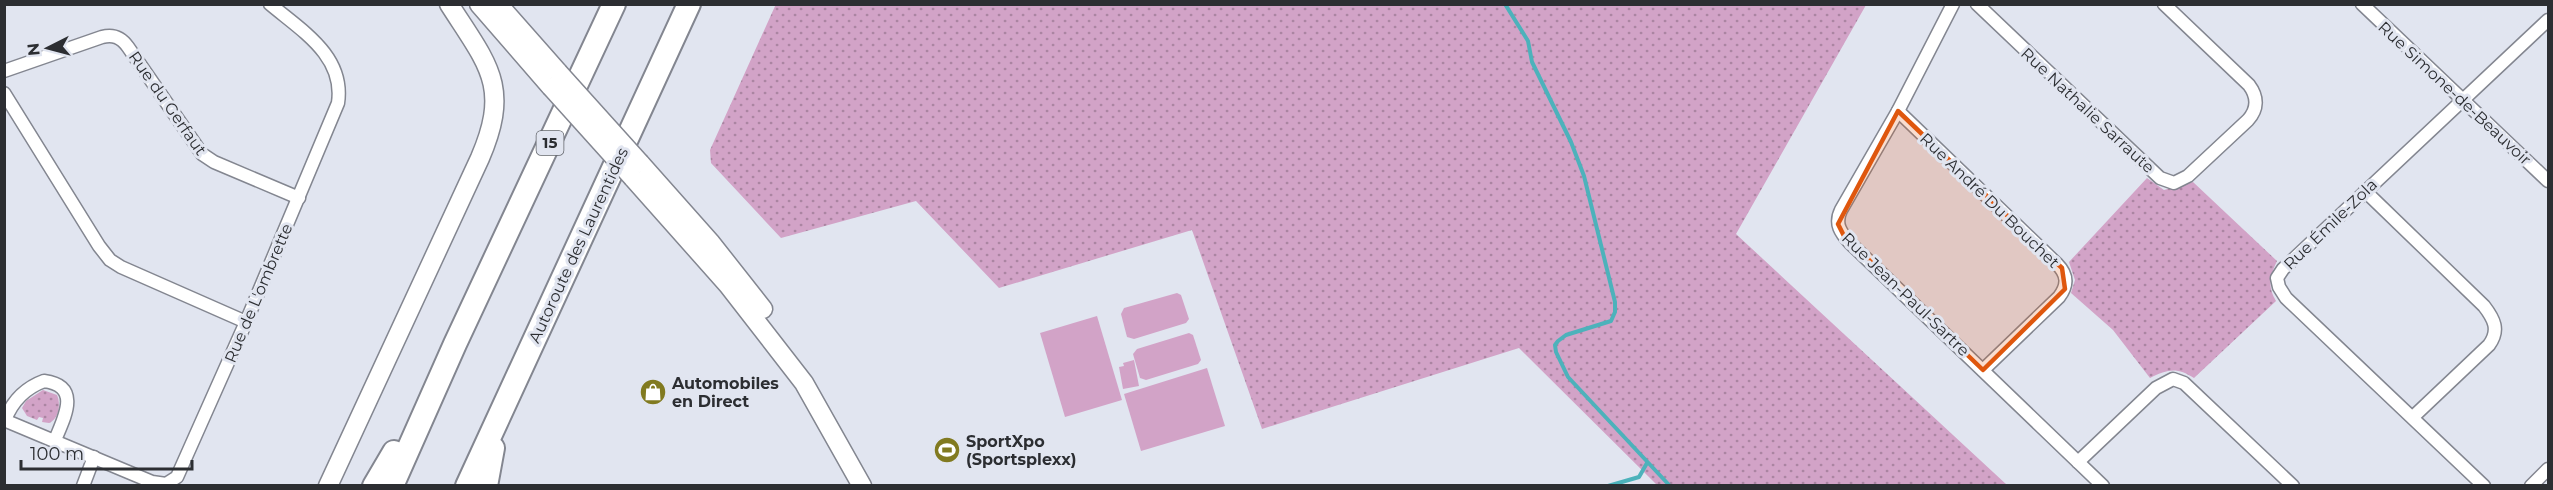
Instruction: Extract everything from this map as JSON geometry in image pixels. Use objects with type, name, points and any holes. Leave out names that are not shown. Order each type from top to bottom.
[{"type":"highway","name":"15","points":[[392,486],[455,344],[614,4]]},
{"type":"highway","name":"Autoroute des Laurentides","points":[[466,486],[689,4]]},
{"type":"highway","points":[[374,486],[455,344]]},
{"type":"highway","points":[[486,486],[498,417]]},
{"type":"main road","points":[[328,486],[471,180],[493,126],[496,106],[492,79],[481,55],[449,4]]},
{"type":"main road","points":[[479,4],[534,57],[637,171],[711,243],[755,298],[788,346],[804,383],[862,486]]},
{"type":"main road","points":[[498,4],[534,57]]},
{"type":"street","name":"Rue de L'ombrette","points":[[55,440],[68,404],[66,394],[56,385],[44,381],[15,400],[4,420],[157,483],[166,484],[174,479],[183,466],[338,103],[339,85],[334,67],[324,51],[270,4]]},
{"type":"street","name":"Rue Jean-Paul-Sartre","points":[[1953,4],[1898,111],[1841,210],[1838,218],[1839,227],[1850,243],[2103,486]]},
{"type":"street","name":"Rue Nathalie Sarraute","points":[[1977,4],[2160,178],[2174,183],[2188,176],[2248,120],[2255,111],[2256,100],[2249,85],[2164,4]]},
{"type":"street","name":"Rue Simone-de-Beauvoir","points":[[2362,4],[2548,181]]},
{"type":"street","name":"Rue Émile-Zola","points":[[2484,486],[2286,298],[2277,281],[2283,269],[2548,20]]},
{"type":"street","name":"Rue du Gerfaut","points":[[4,71],[109,35],[120,38],[202,154],[214,162],[299,198]]},
{"type":"street","points":[[4,93],[110,260],[130,272],[246,322]]},
{"type":"street","name":"Rue André Du Bouchet","points":[[1898,111],[2065,274],[2065,289],[2060,297],[1983,370]]},
{"type":"street","points":[[2365,191],[2484,306],[2492,316],[2495,326],[2495,334],[2489,345],[2413,417]]},
{"type":"street","points":[[2078,462],[2156,388],[2173,379],[2184,383],[2293,486]]},
{"type":"street","points":[[83,486],[94,457]]},
{"type":"street","points":[[2531,486],[2548,469]]},
{"type":"highlighted area","points":[[1898,111],[2062,268],[2065,289],[1983,370],[1844,236],[1838,224]]},
{"type":"shaded area","points":[[776,4],[1866,5],[1736,234],[2007,485],[1657,485],[1519,348],[1262,429],[1192,230],[999,288],[916,201],[781,238],[711,163],[710,150]]},
{"type":"shaded area","points":[[2147,178],[2164,190],[2193,182],[2277,261],[2270,281],[2271,291],[2276,301],[2194,378],[2172,370],[2150,378],[2113,330],[2071,293],[2075,280],[2069,262]]},
{"type":"shaded area","points":[[1177,293],[1181,295],[1189,319],[1186,323],[1134,339],[1127,337],[1121,314],[1124,308]]},
{"type":"shaded area","points":[[1097,316],[1122,400],[1065,417],[1040,333]]},
{"type":"shaded area","points":[[1189,333],[1193,335],[1201,360],[1198,364],[1146,380],[1140,378],[1133,354],[1137,349]]},
{"type":"shaded area","points":[[1134,360],[1139,386],[1123,389],[1119,367],[1124,366],[1123,363]]},
{"type":"shaded area","points":[[1207,368],[1225,426],[1141,451],[1124,394]]},
{"type":"shaded area","points":[[43,390],[57,395],[58,399],[57,415],[49,423],[42,422],[43,418],[39,417],[37,420],[27,416],[22,408],[26,401]]},
{"type":"waterway","points":[[1505,4],[1528,41],[1532,62],[1571,142],[1584,176],[1615,302],[1615,312],[1611,321],[1566,335],[1555,345],[1556,352],[1568,377],[1670,486]]},
{"type":"waterway","points":[[1608,486],[1639,477],[1647,463]]},
{"type":"place","name":"Automobiles en Direct","points":[[653,392]]},
{"type":"place","name":"SportXpo (Sportsplexx)","points":[[947,450]]}]
